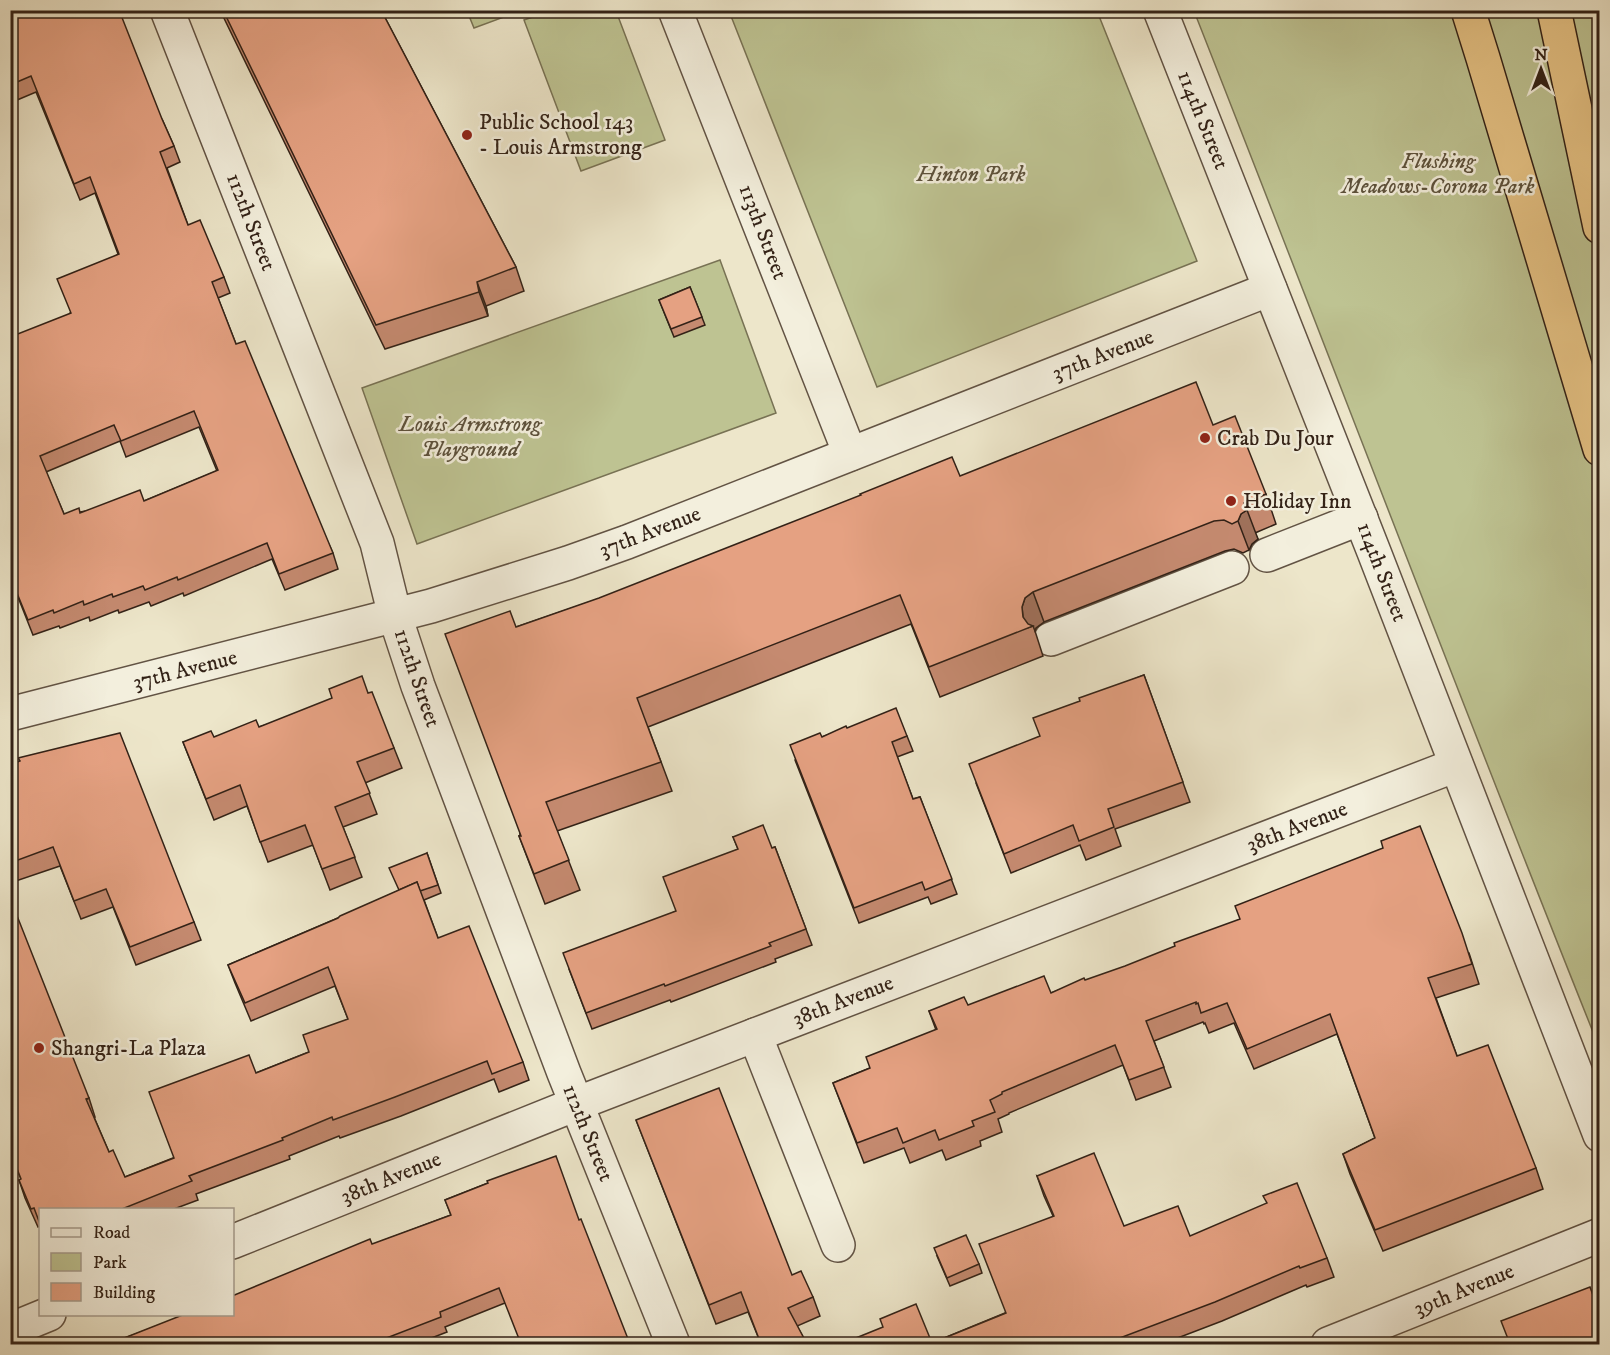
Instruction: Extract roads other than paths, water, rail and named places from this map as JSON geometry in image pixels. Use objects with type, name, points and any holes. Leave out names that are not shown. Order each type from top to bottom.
[{"type":"highway","points":[[1468,10],[1599,449]]},
{"type":"highway","points":[[1554,10],[1599,227]]},
{"type":"street","name":"112th Street","points":[[167,10],[377,543],[395,616],[418,686],[576,1104],[673,1344]]},
{"type":"street","name":"113th Street","points":[[675,10],[850,454]]},
{"type":"street","name":"114th Street","points":[[1160,10],[1361,518],[1599,1136]]},
{"type":"street","name":"37th Avenue","points":[[11,711],[395,616],[578,560],[1270,289]]},
{"type":"street","points":[[1267,555],[1361,518]]},
{"type":"street","points":[[1051,639],[1232,568]]},
{"type":"street","name":"38th Avenue","points":[[234,1241],[576,1104],[1456,765]]},
{"type":"street","points":[[755,1035],[838,1245]]},
{"type":"street","name":"39th Avenue","points":[[1328,1344],[1599,1235]]},
{"type":"street","points":[[15,1329],[45,1316]]},
{"type":"place","name":"Public School 143 - Louis Armstrong","points":[[467,135]]},
{"type":"place","name":"Crab Du Jour","points":[[1205,438]]},
{"type":"place","name":"Holiday Inn","points":[[1231,501]]},
{"type":"place","name":"Shangri-La Plaza","points":[[39,1048]]},
{"type":"park label","name":"Hinton Park","points":[[971,174]]},
{"type":"park label","name":"Flushing Meadows-Corona Park","points":[[1438,174]]},
{"type":"park label","name":"Louis Armstrong Playground","points":[[470,437]]}]
